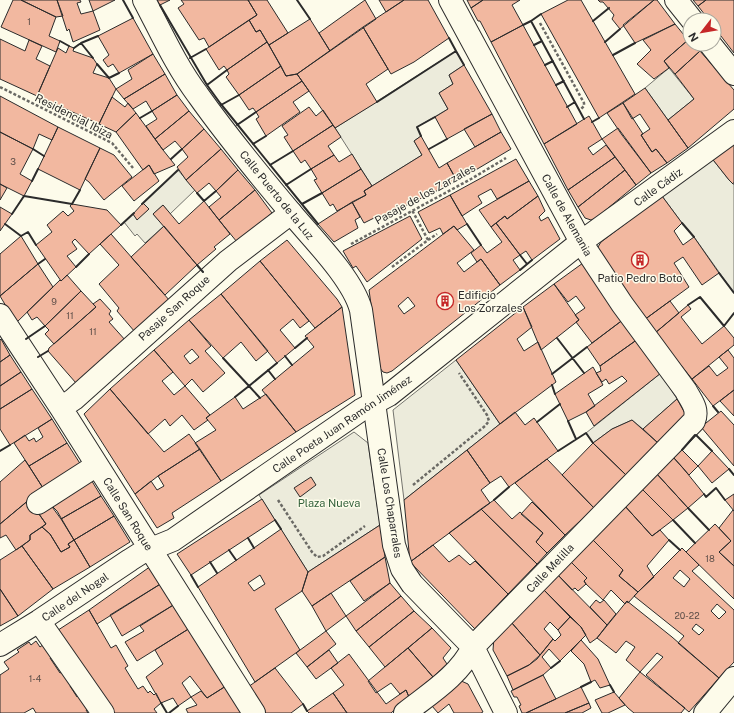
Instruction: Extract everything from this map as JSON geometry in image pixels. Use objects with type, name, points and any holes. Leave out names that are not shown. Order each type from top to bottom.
[{"type":"street","name":"Calle Puerto de la Luz","points":[[144,0],[176,62],[196,94],[353,290],[359,301],[375,403]]},
{"type":"street","name":"Calle de Alemania","points":[[450,0],[581,242],[622,304],[686,391],[697,415],[694,421]]},
{"type":"street","points":[[676,0],[686,12]]},
{"type":"street","points":[[716,52],[734,74]]},
{"type":"street","name":"Calle Cádiz","points":[[581,242],[734,131]]},
{"type":"street","name":"Pasaje San Roque","points":[[61,408],[74,399],[228,261],[291,213]]},
{"type":"street","name":"Calle Poeta Juan Ramón Jiménez","points":[[150,549],[172,540],[361,410],[389,395],[581,242]]},
{"type":"street","name":"Calle San Roque","points":[[0,315],[61,408],[254,713]]},
{"type":"street","name":"Calle Los Chaparrales","points":[[375,403],[394,545],[398,560],[412,584],[473,647],[506,713]]},
{"type":"street","name":"Calle Melilla","points":[[405,713],[446,680],[467,659],[473,647],[694,421]]},
{"type":"street","points":[[38,503],[97,465]]},
{"type":"street","name":"Calle del Nogal","points":[[0,646],[39,622],[130,560],[150,549]]},
{"type":"street","points":[[39,622],[103,713]]},
{"type":"street","points":[[705,713],[731,689]]},
{"type":"path","points":[[540,23],[584,103],[584,106],[581,109]]},
{"type":"path","name":"Residencial Ibiza","points":[[0,87],[112,143],[133,168]]},
{"type":"path","name":"Pasaje de los Zarzales","points":[[328,257],[471,179],[528,144]]},
{"type":"path","points":[[412,210],[428,240]]},
{"type":"path","points":[[392,267],[437,234]]},
{"type":"green space","points":[[456,51],[464,65],[449,75],[453,84],[439,93],[448,109],[417,127],[421,136],[414,141],[422,155],[372,186],[335,128]]},
{"type":"green space","points":[[669,68],[694,99],[668,120],[645,88]]},
{"type":"green space","points":[[710,156],[734,185],[734,293],[694,237],[662,196]]},
{"type":"green space","points":[[178,170],[195,190],[170,214],[163,205],[153,214],[164,226],[145,243],[137,234],[135,236],[124,222],[133,214],[137,219],[149,209],[143,203]]},
{"type":"green space","points":[[456,360],[500,424],[404,500],[393,410]]},
{"type":"green space","points":[[661,373],[677,399],[643,429],[632,420],[612,429],[593,443],[586,433]]},
{"type":"green space","name":"Plaza Nueva","points":[[354,432],[368,443],[380,525],[308,572],[259,495]]},
{"type":"building","points":[[13,0],[21,0],[56,17],[49,36],[60,41],[56,52],[1,27]]},
{"type":"building","points":[[21,0],[57,0],[63,16],[56,17]]},
{"type":"building","points":[[57,0],[80,0],[81,2],[77,3],[81,14],[93,11],[100,30],[73,42],[69,29],[67,31]]},
{"type":"building","points":[[89,0],[115,0],[93,11]]},
{"type":"building","points":[[157,0],[170,0],[160,5]]},
{"type":"building","points":[[181,0],[248,0],[257,15],[209,47],[204,38],[199,40],[178,8],[184,4]]},
{"type":"building","points":[[248,0],[267,0],[288,33],[269,45],[260,30],[256,32],[249,20],[257,15]]},
{"type":"building","points":[[365,0],[376,19],[330,51],[319,33]]},
{"type":"building","points":[[379,0],[404,0],[386,12]]},
{"type":"building","points":[[404,0],[428,0],[449,38],[414,62],[391,74],[363,27]]},
{"type":"building","points":[[467,0],[483,0],[471,8]]},
{"type":"building","points":[[483,0],[520,0],[512,5],[523,25],[491,42],[471,8]]},
{"type":"building","points":[[568,0],[581,0],[635,94],[599,118],[541,14]]},
{"type":"building","points":[[598,0],[654,0],[620,29],[612,19],[614,15],[603,2]]},
{"type":"building","points":[[654,0],[657,0],[675,24],[635,43],[623,25]]},
{"type":"building","points":[[693,0],[706,0],[698,6]]},
{"type":"building","points":[[706,0],[734,0],[734,53],[722,37],[722,12],[703,12],[698,6]]},
{"type":"building","points":[[133,18],[153,54],[119,73],[113,64],[108,67],[103,60],[109,55],[98,36]]},
{"type":"building","points":[[310,19],[330,51],[297,74],[286,76],[269,45]]},
{"type":"building","points":[[249,20],[256,32],[260,30],[267,42],[227,70],[224,66],[219,70],[206,49]]},
{"type":"building","points":[[675,24],[682,33],[682,45],[664,61],[669,68],[654,79],[637,64],[651,50],[643,40]]},
{"type":"building","points":[[523,25],[577,124],[544,144],[491,42]]},
{"type":"building","points":[[363,27],[388,69],[366,84],[377,102],[335,128],[297,74]]},
{"type":"building","points":[[0,39],[25,51],[29,40],[42,46],[36,59],[50,66],[37,96],[0,79]]},
{"type":"building","points":[[267,42],[281,66],[239,95],[226,77],[229,74],[227,70]]},
{"type":"building","points":[[682,45],[682,52],[699,52],[675,74],[664,61]]},
{"type":"building","points":[[69,46],[74,48],[73,51],[93,58],[97,64],[93,73],[109,78],[116,89],[99,124],[37,96],[58,48],[66,53]]},
{"type":"building","points":[[699,52],[701,52],[734,90],[734,109],[688,148],[668,120],[694,99],[675,74]]},
{"type":"building","points":[[153,54],[165,74],[124,99],[116,89],[132,79],[128,70]]},
{"type":"building","points":[[464,65],[492,114],[447,139],[435,117],[448,109],[439,93],[453,84],[449,75]]},
{"type":"building","points":[[281,66],[286,76],[297,74],[302,81],[256,112],[253,108],[249,110],[239,95]]},
{"type":"building","points":[[165,74],[177,95],[152,111],[146,101],[133,109],[124,99]]},
{"type":"building","points":[[302,81],[309,91],[293,102],[300,112],[266,136],[256,119],[259,117],[256,112]]},
{"type":"building","points":[[645,88],[688,148],[667,163],[656,149],[652,152],[641,135],[650,129],[640,114],[632,119],[623,103]]},
{"type":"building","points":[[177,95],[189,111],[155,139],[146,126],[157,119],[152,111]]},
{"type":"building","points":[[0,96],[58,127],[52,140],[39,134],[33,149],[0,132]]},
{"type":"building","points":[[112,97],[125,107],[128,103],[136,113],[116,132],[99,124]]},
{"type":"building","points":[[623,103],[643,134],[641,135],[652,152],[656,149],[667,163],[651,173],[607,113]]},
{"type":"building","points":[[309,107],[316,116],[323,110],[333,125],[293,151],[284,137],[288,135],[282,126]]},
{"type":"building","points":[[189,111],[204,129],[182,149],[175,141],[163,150],[155,139]]},
{"type":"building","points":[[136,113],[175,165],[154,174],[149,165],[143,170],[116,132]]},
{"type":"building","points":[[492,114],[501,132],[475,147],[464,129]]},
{"type":"building","points":[[589,116],[602,139],[588,148],[593,155],[606,145],[615,157],[568,190],[544,144]]},
{"type":"building","points":[[333,125],[341,137],[328,146],[334,155],[311,169],[305,160],[301,163],[293,151]]},
{"type":"building","points":[[58,127],[100,148],[80,190],[38,169]]},
{"type":"building","points":[[618,128],[651,173],[636,185],[602,139]]},
{"type":"building","points":[[204,129],[221,149],[186,180],[177,167],[188,157],[182,149]]},
{"type":"building","points":[[0,132],[33,149],[20,174],[32,181],[24,196],[0,184]]},
{"type":"building","points":[[501,132],[511,149],[457,181],[447,163]]},
{"type":"building","points":[[421,136],[439,168],[447,163],[457,181],[376,220],[374,218],[364,223],[352,202],[366,195],[364,191],[422,155],[414,141]]},
{"type":"building","points":[[734,141],[734,182],[733,184],[710,156]]},
{"type":"building","points":[[100,148],[114,155],[132,177],[104,200],[85,179]]},
{"type":"building","points":[[221,149],[238,170],[216,191],[209,183],[197,193],[186,180]]},
{"type":"building","points":[[352,154],[361,169],[322,193],[314,180],[317,179],[311,169],[334,155],[339,162]]},
{"type":"building","points":[[615,157],[625,170],[578,207],[568,190]]},
{"type":"building","points":[[516,159],[529,181],[497,199],[491,189],[478,196],[482,203],[462,216],[450,195]]},
{"type":"building","points":[[149,165],[159,181],[134,201],[122,186]]},
{"type":"building","points":[[361,169],[372,186],[364,191],[366,195],[337,211],[333,204],[330,206],[322,193]]},
{"type":"building","points":[[238,170],[255,190],[219,220],[209,207],[221,197],[216,191]]},
{"type":"building","points":[[625,170],[636,185],[596,218],[591,220],[585,218],[578,207]]},
{"type":"building","points":[[529,181],[538,196],[507,219],[505,216],[491,227],[479,210]]},
{"type":"building","points":[[0,184],[7,188],[0,200]]},
{"type":"building","points":[[255,190],[272,213],[237,242],[219,220]]},
{"type":"building","points":[[450,195],[467,224],[457,230],[454,226],[443,234],[440,228],[429,233],[418,212]]},
{"type":"building","points":[[538,196],[545,211],[539,217],[541,221],[548,217],[560,239],[532,260],[526,251],[520,255],[496,223],[505,216],[507,219]]},
{"type":"building","name":"Patio Pedro Boto","points":[[662,196],[682,223],[674,231],[683,245],[694,237],[719,273],[702,285],[683,257],[674,263],[689,287],[644,320],[595,252],[601,242]]},
{"type":"building","points":[[204,201],[230,234],[214,247],[216,249],[197,265],[153,214],[163,205],[179,224]]},
{"type":"building","points":[[352,202],[360,217],[355,220],[358,228],[334,242],[318,224]]},
{"type":"building","points":[[143,203],[149,209],[137,220],[133,214]]},
{"type":"building","points":[[72,204],[107,210],[121,225],[89,254],[75,239],[72,242],[77,249],[67,256],[76,267],[61,281],[36,245],[52,232],[47,225],[63,211],[68,216],[74,211],[70,206]]},
{"type":"building","points":[[0,207],[12,214],[0,231]]},
{"type":"building","points":[[410,216],[422,239],[367,282],[356,266],[353,268],[343,251]]},
{"type":"building","points":[[496,223],[520,255],[513,260],[520,270],[500,285],[481,259],[477,262],[471,253],[481,245],[487,253],[502,242],[491,227]]},
{"type":"building","points":[[164,226],[197,265],[165,295],[131,257]]},
{"type":"building","name":"Edificio Los Zorzales","points":[[454,226],[474,250],[457,263],[464,272],[481,259],[500,285],[392,371],[387,373],[383,372],[380,368],[369,290]],"holes":[[[408,297],[415,306],[404,314],[398,306]]]},
{"type":"building","points":[[111,234],[170,301],[135,332],[117,311],[119,308],[99,284],[119,265],[100,244]]},
{"type":"building","points":[[21,236],[38,264],[0,296],[0,254]]},
{"type":"building","points":[[287,240],[337,299],[342,307],[315,328],[260,261]]},
{"type":"building","points":[[260,261],[309,321],[300,328],[293,319],[280,330],[295,348],[277,363],[221,294]]},
{"type":"building","points":[[583,263],[624,319],[592,343],[576,322],[579,320],[575,315],[585,308],[576,296],[568,302],[554,284]]},
{"type":"building","points":[[38,264],[53,287],[16,323],[0,296]]},
{"type":"building","points":[[67,275],[81,291],[45,326],[37,317],[32,320],[27,312]]},
{"type":"building","points":[[554,284],[579,320],[541,350],[523,307]]},
{"type":"building","points":[[81,291],[96,307],[54,344],[45,334],[49,330],[45,326]]},
{"type":"building","points":[[221,294],[268,351],[256,361],[241,342],[223,358],[189,320]]},
{"type":"building","points":[[100,299],[111,311],[109,314],[113,319],[109,322],[126,341],[76,383],[48,351],[49,348],[96,307],[93,304]]},
{"type":"building","points":[[670,301],[679,313],[655,333],[644,320]]},
{"type":"building","points":[[688,305],[691,309],[681,317],[702,344],[724,326],[734,338],[734,345],[692,379],[655,333]]},
{"type":"building","points":[[342,307],[355,395],[296,432],[262,390],[314,347],[305,336]]},
{"type":"building","points":[[523,307],[532,327],[517,339],[524,351],[538,342],[556,382],[500,424],[456,360]]},
{"type":"building","points":[[624,319],[638,339],[600,366],[587,347]]},
{"type":"building","points":[[189,320],[211,346],[205,351],[225,373],[203,392],[192,379],[185,386],[154,350]],"holes":[[[192,349],[199,357],[190,364],[184,356]]]},
{"type":"building","points":[[1,339],[10,355],[0,362],[0,340]]},
{"type":"building","points":[[638,339],[661,373],[594,426],[586,412],[627,381],[622,376],[609,384],[606,379],[602,382],[596,373],[601,371],[600,366]]},
{"type":"building","points":[[154,350],[173,372],[162,381],[174,395],[185,386],[210,415],[206,418],[208,420],[194,430],[182,415],[170,426],[165,419],[148,434],[110,389]]},
{"type":"building","points":[[728,350],[734,358],[734,390],[713,406],[692,379],[709,366],[717,376],[728,368],[719,357]]},
{"type":"building","points":[[10,355],[21,372],[0,386],[0,362]]},
{"type":"building","points":[[593,367],[603,385],[588,394],[595,406],[568,421],[555,394]]},
{"type":"building","points":[[21,372],[32,389],[0,409],[0,386]]},
{"type":"building","points":[[32,389],[52,419],[10,445],[0,429],[0,409]]},
{"type":"building","points":[[110,389],[164,452],[189,434],[200,449],[158,476],[135,494],[84,414]]},
{"type":"building","points":[[734,390],[734,416],[720,401]]},
{"type":"building","points":[[266,394],[296,432],[221,481],[195,443],[216,430],[206,418],[235,397],[243,409]]},
{"type":"building","points":[[677,399],[686,415],[658,443],[643,429]]},
{"type":"building","points":[[721,411],[734,425],[734,466],[701,427]]},
{"type":"building","points":[[515,412],[525,425],[534,418],[558,451],[509,487],[501,476],[490,483],[467,450]]},
{"type":"building","points":[[52,419],[67,443],[29,466],[14,443],[25,435],[29,441],[34,438],[36,442],[43,437],[38,428]]},
{"type":"building","points":[[632,420],[658,443],[626,475],[593,443],[612,429]]},
{"type":"building","points":[[67,443],[81,465],[43,488],[29,466]]},
{"type":"building","points":[[593,443],[626,475],[594,508],[562,475]]},
{"type":"building","points":[[200,449],[221,481],[172,513],[174,518],[157,528],[135,494],[151,481],[157,490],[164,486],[158,476]]},
{"type":"building","points":[[467,450],[490,483],[481,490],[490,503],[410,562],[404,500]]},
{"type":"building","points":[[682,450],[698,466],[689,475],[673,457]]},
{"type":"building","points":[[712,451],[729,469],[712,483],[698,466]]},
{"type":"building","points":[[673,457],[704,494],[688,508],[656,473]]},
{"type":"building","points":[[547,459],[594,508],[565,535],[515,483]]},
{"type":"building","points":[[25,460],[43,488],[0,524],[0,482]]},
{"type":"building","points":[[656,473],[688,508],[673,520],[641,488]]},
{"type":"building","points":[[311,477],[316,485],[300,497],[294,488]]},
{"type":"building","points":[[90,478],[101,496],[61,519],[50,504]]},
{"type":"building","points":[[641,488],[673,520],[652,536],[624,505]]},
{"type":"building","points":[[734,494],[734,511],[725,500]]},
{"type":"building","points":[[101,496],[114,516],[74,540],[61,519]]},
{"type":"building","points":[[262,499],[275,520],[191,575],[177,554]]},
{"type":"building","points":[[29,500],[46,524],[30,535],[30,540],[16,550],[6,535],[0,538],[0,524]]},
{"type":"building","points":[[494,500],[512,519],[520,512],[543,533],[536,542],[547,553],[537,564],[481,509]]},
{"type":"building","points":[[532,502],[565,535],[547,553],[536,542],[543,533],[521,514]]},
{"type":"building","points":[[50,504],[57,511],[74,540],[68,544],[70,547],[61,552],[50,534],[42,527],[46,524],[39,514]]},
{"type":"building","points":[[624,505],[652,536],[660,530],[669,540],[647,566],[654,577],[638,592],[619,576],[623,570],[590,537]]},
{"type":"building","points":[[481,509],[537,564],[508,594],[449,533]]},
{"type":"building","points":[[733,510],[734,566],[719,552],[731,541],[719,528]]},
{"type":"building","points":[[114,516],[130,542],[90,567],[74,540]]},
{"type":"building","points":[[715,524],[731,541],[719,552],[734,566],[734,599],[686,552]]},
{"type":"building","points":[[380,525],[385,557],[312,606],[302,591],[308,572]]},
{"type":"building","points":[[42,527],[50,534],[61,552],[70,547],[68,544],[74,540],[90,567],[53,589],[22,546],[30,540],[30,535]]},
{"type":"building","points":[[281,529],[308,572],[302,591],[275,609],[300,650],[255,682],[198,587]],"holes":[[[260,575],[265,584],[254,591],[248,583]]]},
{"type":"building","points":[[590,537],[623,570],[619,576],[638,592],[628,603],[627,601],[625,604],[611,590],[603,600],[586,584],[584,581],[587,578],[569,560]]},
{"type":"building","points":[[433,545],[449,562],[459,555],[470,565],[475,561],[508,594],[475,629],[410,562]]},
{"type":"building","points":[[22,546],[53,589],[18,616],[0,589],[0,560]]},
{"type":"building","points":[[682,548],[699,565],[692,571],[734,610],[734,662],[719,678],[678,643],[684,636],[634,596]],"holes":[[[680,570],[690,579],[684,587],[673,578]],[[717,604],[726,612],[719,619],[711,611]],[[696,624],[704,630],[699,635],[692,629]]]},
{"type":"building","points":[[385,557],[390,583],[364,601],[350,581]]},
{"type":"building","points":[[569,560],[587,578],[584,581],[586,584],[578,591],[575,588],[572,590],[556,573]]},
{"type":"building","points":[[151,566],[162,583],[97,624],[89,610]]},
{"type":"building","points":[[555,572],[607,625],[597,638],[590,643],[581,627],[541,587]]},
{"type":"building","points":[[162,583],[175,604],[122,636],[110,615]]},
{"type":"building","points":[[390,583],[401,596],[356,631],[346,616]]},
{"type":"building","points":[[541,587],[570,617],[558,630],[550,622],[544,629],[553,639],[540,655],[511,622]]},
{"type":"building","points":[[0,589],[18,616],[0,626]]},
{"type":"building","points":[[331,593],[346,616],[326,631],[312,606]]},
{"type":"building","points":[[401,596],[414,611],[369,647],[356,631]]},
{"type":"building","points":[[596,600],[600,603],[604,600],[616,614],[607,625],[590,607]]},
{"type":"building","points":[[627,601],[672,637],[719,678],[689,712],[646,675],[663,657],[657,653],[640,672],[626,660],[635,647],[626,641],[616,653],[597,638]]},
{"type":"building","points":[[175,604],[190,628],[137,661],[125,642],[144,631],[140,626]]},
{"type":"building","points":[[89,610],[111,648],[116,645],[128,666],[125,668],[138,689],[143,686],[148,693],[150,691],[154,695],[156,693],[161,703],[154,709],[157,713],[106,713],[52,634]]},
{"type":"building","points":[[414,611],[432,628],[385,667],[369,647]]},
{"type":"building","points":[[570,617],[581,627],[586,635],[560,661],[549,649],[542,657],[551,668],[543,675],[513,690],[507,676],[529,665],[537,659],[553,639],[555,641],[561,635],[558,630]]},
{"type":"building","points":[[511,622],[540,655],[529,665],[507,676],[493,650],[494,637]]},
{"type":"building","points":[[190,628],[226,686],[207,698],[190,676],[182,683],[191,697],[178,706],[173,698],[161,703],[146,677],[163,664],[155,650]]},
{"type":"building","points":[[432,628],[451,648],[443,658],[447,664],[433,677],[408,648]]},
{"type":"building","points":[[326,631],[336,644],[307,667],[296,653]]},
{"type":"building","points":[[581,640],[598,659],[610,685],[600,688],[595,680],[591,682],[584,664],[571,651]]},
{"type":"building","points":[[36,641],[40,647],[44,644],[53,657],[50,658],[60,673],[64,671],[73,684],[70,686],[77,697],[80,694],[89,708],[86,710],[88,713],[36,713],[33,708],[24,713],[0,713],[0,675],[9,669],[4,662],[19,652],[17,650],[29,642],[31,645]]},
{"type":"building","points":[[408,648],[433,677],[409,697],[406,690],[400,694],[391,683],[376,693],[368,681]]},
{"type":"building","points":[[329,650],[338,663],[316,679],[307,667]]},
{"type":"building","points":[[349,654],[386,704],[406,690],[409,697],[391,713],[347,713],[333,693],[344,685],[331,668]]},
{"type":"building","points":[[275,668],[303,704],[291,713],[264,713],[248,687]]},
{"type":"building","points":[[640,672],[685,708],[681,713],[634,713],[628,708],[619,698]]},
{"type":"building","points":[[543,675],[556,699],[526,713],[522,713],[519,706],[521,705],[517,697],[514,697],[511,691]]},
{"type":"building","points":[[459,680],[468,684],[483,712],[454,713],[449,704],[438,713],[432,706],[454,689]]},
{"type":"building","points":[[226,686],[244,713],[188,713],[186,709],[197,705],[191,697],[201,691],[207,698]]},
{"type":"building","points":[[581,687],[589,703],[565,713],[526,713]]},
{"type":"building","points":[[614,692],[625,705],[608,713],[602,713],[595,700]]},
{"type":"building","points":[[333,693],[347,713],[309,713],[307,711]]},
{"type":"building","points":[[589,703],[591,708],[582,713],[565,713]]},
{"type":"wall","points":[[123,0],[133,18]]},
{"type":"wall","points":[[297,0],[310,19]]},
{"type":"wall","points":[[160,5],[207,85],[318,224]]},
{"type":"wall","points":[[593,21],[609,8]]},
{"type":"wall","points":[[531,21],[541,14]]},
{"type":"wall","points":[[523,25],[531,21],[584,119]]},
{"type":"wall","points":[[605,42],[620,29]]},
{"type":"wall","points":[[74,48],[81,43],[98,36]]},
{"type":"wall","points":[[377,102],[456,51],[449,38]]},
{"type":"wall","points":[[60,41],[69,46]]},
{"type":"wall","points":[[534,45],[542,41]]},
{"type":"wall","points":[[81,43],[93,58]]},
{"type":"wall","points":[[613,55],[635,43]]},
{"type":"wall","points":[[190,58],[206,49]]},
{"type":"wall","points":[[456,51],[464,65]]},
{"type":"wall","points":[[545,65],[553,61]]},
{"type":"wall","points":[[97,64],[109,78],[119,73]]},
{"type":"wall","points":[[207,85],[227,70]]},
{"type":"wall","points":[[556,85],[564,81]]},
{"type":"wall","points":[[221,105],[239,95]]},
{"type":"wall","points":[[567,107],[575,102]]},
{"type":"wall","points":[[140,118],[152,111]]},
{"type":"wall","points":[[237,125],[256,112]]},
{"type":"wall","points":[[421,136],[417,127],[435,117]]},
{"type":"wall","points":[[592,122],[599,118]]},
{"type":"wall","points":[[253,144],[266,136]]},
{"type":"wall","points":[[429,149],[447,139]]},
{"type":"wall","points":[[33,149],[44,156]]},
{"type":"wall","points":[[171,159],[182,149]]},
{"type":"wall","points":[[270,165],[293,151]]},
{"type":"wall","points":[[32,181],[38,169]]},
{"type":"wall","points":[[286,185],[311,169]]},
{"type":"wall","points":[[142,204],[178,170]]},
{"type":"wall","points":[[12,214],[24,196],[72,204],[80,190]]},
{"type":"wall","points":[[197,193],[204,201],[216,191]]},
{"type":"wall","points":[[302,204],[322,193]]},
{"type":"wall","points":[[121,225],[134,213]]},
{"type":"wall","points":[[682,223],[694,237]]},
{"type":"wall","points":[[5,224],[21,236],[28,232],[36,245]]},
{"type":"wall","points":[[467,224],[481,245]]},
{"type":"wall","points":[[76,267],[89,254]]},
{"type":"wall","points":[[520,255],[527,264]]},
{"type":"wall","points":[[38,264],[45,259]]},
{"type":"wall","points":[[520,270],[532,260]]},
{"type":"wall","points":[[197,265],[203,272]]},
{"type":"wall","points":[[719,273],[734,293]]},
{"type":"wall","points":[[688,305],[700,297],[724,326],[734,313]]},
{"type":"wall","points":[[26,339],[45,326]]},
{"type":"wall","points":[[295,348],[307,338]]},
{"type":"wall","points":[[557,338],[584,373]]},
{"type":"wall","points":[[552,374],[587,347]]},
{"type":"wall","points":[[38,357],[48,351]]},
{"type":"wall","points":[[285,356],[292,365]]},
{"type":"wall","points":[[223,358],[249,386],[277,363]]},
{"type":"wall","points":[[268,370],[275,379]]},
{"type":"wall","points":[[552,385],[555,394]]},
{"type":"wall","points":[[235,397],[249,386],[260,398]]},
{"type":"wall","points":[[537,422],[560,404]]},
{"type":"wall","points":[[713,406],[718,412]]},
{"type":"wall","points":[[568,421],[576,439]]},
{"type":"wall","points":[[558,451],[586,433],[593,443]]},
{"type":"wall","points":[[682,450],[695,435]]},
{"type":"wall","points":[[696,435],[712,451]]},
{"type":"wall","points":[[0,451],[10,445]]},
{"type":"wall","points":[[729,469],[734,475]]},
{"type":"wall","points":[[494,500],[509,487]]},
{"type":"wall","points":[[704,494],[706,497],[716,488],[725,500]]},
{"type":"wall","points":[[688,508],[709,530]]},
{"type":"wall","points":[[275,520],[281,529]]},
{"type":"wall","points":[[673,520],[695,543]]},
{"type":"wall","points":[[248,538],[254,548]]},
{"type":"wall","points":[[669,540],[680,550]]},
{"type":"wall","points":[[229,550],[236,560]]},
{"type":"wall","points":[[210,562],[217,573]]},
{"type":"wall","points":[[191,575],[198,587]]},
{"type":"wall","points":[[551,668],[560,661]]},
{"type":"wall","points":[[581,687],[591,682]]},
{"type":"wall","points":[[610,685],[614,692]]},
{"type":"wall","points":[[161,703],[167,713]]},
{"type":"wall","points":[[303,704],[307,711]]},
{"type":"wall","points":[[169,713],[178,706]]},
{"type":"place","name":"Patio Pedro Boto","points":[[640,260]]},
{"type":"place","name":"Edificio Los Zorzales","points":[[445,301]]}]
